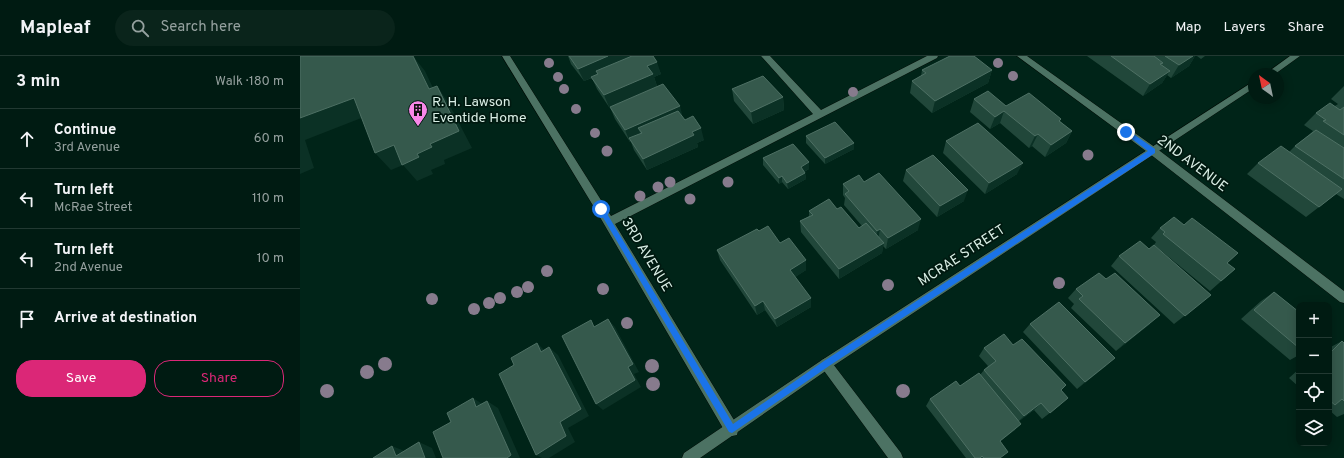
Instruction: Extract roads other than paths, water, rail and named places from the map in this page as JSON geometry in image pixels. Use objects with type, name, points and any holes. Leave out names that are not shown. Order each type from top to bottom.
[{"type":"street","name":"3RD AVENUE","points":[[506,56],[609,222],[732,430]]},
{"type":"street","points":[[765,56],[820,115]]},
{"type":"street","points":[[609,222],[934,56]]},
{"type":"street","name":"2ND AVENUE","points":[[1021,56],[1153,151],[1344,298]]},
{"type":"street","points":[[1278,68],[1296,56]]},
{"type":"street","name":"MCRAE STREET","points":[[689,458],[732,430],[826,364],[1248,88]]},
{"type":"street","points":[[826,364],[896,458]]},
{"type":"place","name":"R. H. Lawson Eventide Home","points":[[418,127]]}]
